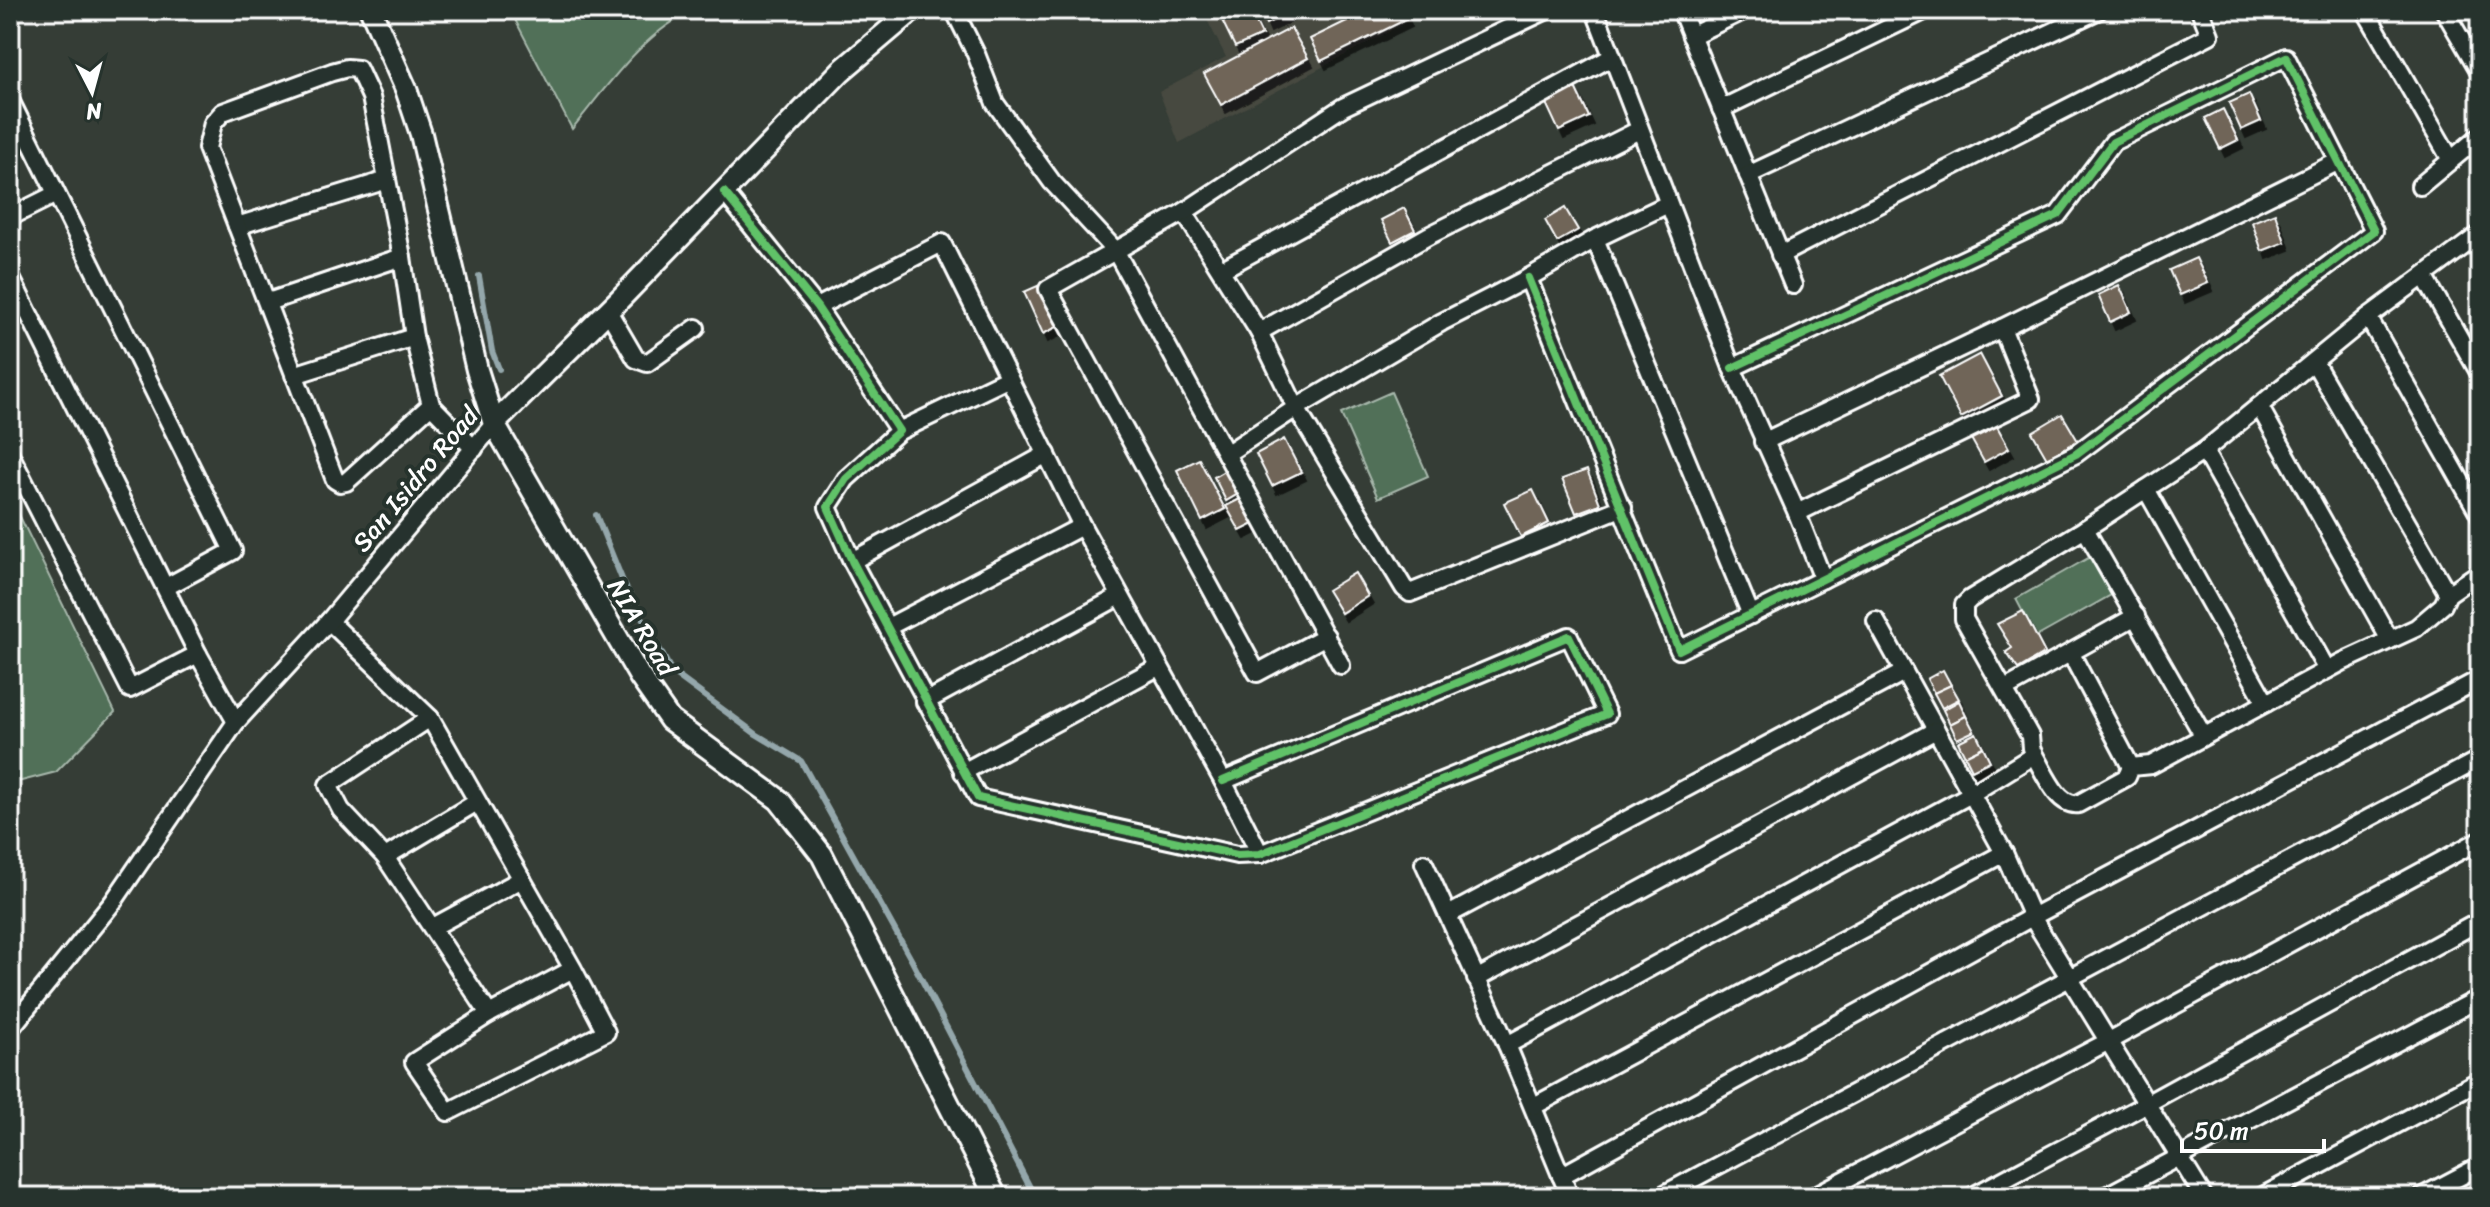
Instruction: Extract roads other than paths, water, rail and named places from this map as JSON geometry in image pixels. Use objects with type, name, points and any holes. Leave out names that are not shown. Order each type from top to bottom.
[{"type":"street","name":"NIA Road","points":[[371,10],[406,89],[421,134],[477,370],[494,424],[640,677],[670,720],[779,800],[822,855],[996,1197]]},
{"type":"street","name":"San Isidro Road","points":[[10,1029],[113,902],[236,722],[329,621],[494,424],[841,71],[913,10]]},
{"type":"street","points":[[954,10],[995,103],[1052,182],[1115,250],[1341,665]]},
{"type":"street","points":[[1326,636],[1257,673],[1048,289],[1184,212],[1343,107],[1547,10]]},
{"type":"street","points":[[1592,10],[1732,368],[1823,579]]},
{"type":"street","points":[[1681,10],[1793,285]]},
{"type":"street","points":[[1691,36],[1745,10]]},
{"type":"street","points":[[1721,109],[1926,10]]},
{"type":"street","points":[[1748,175],[2099,10]]},
{"type":"street","points":[[1780,255],[2210,35],[2200,10]]},
{"type":"street","points":[[2365,10],[2451,160]]},
{"type":"street","points":[[2444,10],[2480,72]]},
{"type":"street","points":[[1221,270],[1612,57]]},
{"type":"street","points":[[1528,278],[1679,650],[2076,454],[2374,231],[2286,57],[2113,142],[2058,215],[1732,368]]},
{"type":"street","points":[[431,405],[346,482],[335,480],[207,148],[213,123],[223,112],[332,72],[358,69],[371,97],[414,337],[431,405],[474,449]]},
{"type":"street","points":[[10,100],[233,551],[166,587]]},
{"type":"street","points":[[1259,332],[1428,236],[1639,130]]},
{"type":"street","points":[[2420,186],[2480,136]]},
{"type":"street","points":[[1763,442],[2339,161]]},
{"type":"street","points":[[237,226],[387,180]]},
{"type":"street","points":[[724,192],[817,307],[899,431]]},
{"type":"street","points":[[10,217],[56,194]]},
{"type":"street","points":[[1226,454],[1296,408],[1442,322],[1595,239],[1668,204]]},
{"type":"street","points":[[1184,212],[1259,332],[1296,408],[1404,588],[1410,593],[1623,507]]},
{"type":"street","points":[[2071,654],[2131,767],[2127,777],[2070,805],[2061,799],[2034,755],[2030,736],[1964,619],[1964,605],[2204,451],[2368,317],[2480,234]]},
{"type":"street","points":[[1595,239],[1751,615]]},
{"type":"street","points":[[817,307],[942,243],[1082,526],[1260,854]]},
{"type":"street","points":[[268,302],[402,257]]},
{"type":"street","points":[[10,276],[198,654],[236,722]]},
{"type":"street","points":[[2424,276],[2480,374]]},
{"type":"street","points":[[608,311],[636,359],[641,362],[647,363],[696,328]]},
{"type":"street","points":[[2368,317],[2480,515]]},
{"type":"street","points":[[1797,513],[2031,399],[2002,328]]},
{"type":"street","points":[[294,375],[414,337]]},
{"type":"street","points":[[2314,362],[2448,594]]},
{"type":"street","points":[[1009,378],[899,431],[846,479],[828,507],[852,561],[978,798],[1237,855],[1260,854],[1607,714],[1569,636],[1223,781]]},
{"type":"street","points":[[2259,406],[2390,640]]},
{"type":"street","points":[[2204,451],[2327,670]]},
{"type":"street","points":[[10,454],[130,689],[198,654]]},
{"type":"street","points":[[852,561],[1047,454]]},
{"type":"street","points":[[2146,489],[2266,703]]},
{"type":"street","points":[[888,627],[1082,526]]},
{"type":"street","points":[[2085,529],[2203,735]]},
{"type":"street","points":[[2131,767],[2151,765],[2327,670],[2416,628],[2443,605],[2448,594],[2480,572]]},
{"type":"street","points":[[925,702],[1120,596]]},
{"type":"street","points":[[2005,689],[2136,616]]},
{"type":"street","points":[[329,621],[430,718],[573,969],[606,1032],[448,1112],[414,1062],[489,1014],[573,969]]},
{"type":"street","points":[[1876,621],[2004,853],[2032,917],[2204,1197]]},
{"type":"street","points":[[963,772],[1158,667]]},
{"type":"street","points":[[1448,915],[1904,672]]},
{"type":"street","points":[[1561,1176],[2032,917],[2480,679]]},
{"type":"street","points":[[430,718],[328,785],[341,810],[385,857],[489,1014]]},
{"type":"street","points":[[1476,979],[1936,730]]},
{"type":"street","points":[[1507,1045],[1971,794],[2034,755]]},
{"type":"street","points":[[1659,1197],[2480,759]]},
{"type":"street","points":[[385,857],[477,802]]},
{"type":"street","points":[[1812,1197],[2480,840]]},
{"type":"street","points":[[1534,1106],[2004,853]]},
{"type":"street","points":[[1424,863],[1534,1106],[1570,1197]]},
{"type":"street","points":[[433,927],[522,879]]},
{"type":"street","points":[[1971,1197],[2480,921]]},
{"type":"street","points":[[2104,1197],[2480,998]]},
{"type":"street","points":[[2261,1197],[2480,1080]]},
{"type":"street","points":[[2421,1197],[2480,1166]]},
{"type":"waterway","points":[[479,276],[492,351],[499,369]]},
{"type":"waterway","points":[[596,515],[624,584],[672,672],[756,734],[801,761],[912,961],[1035,1197]]}]
